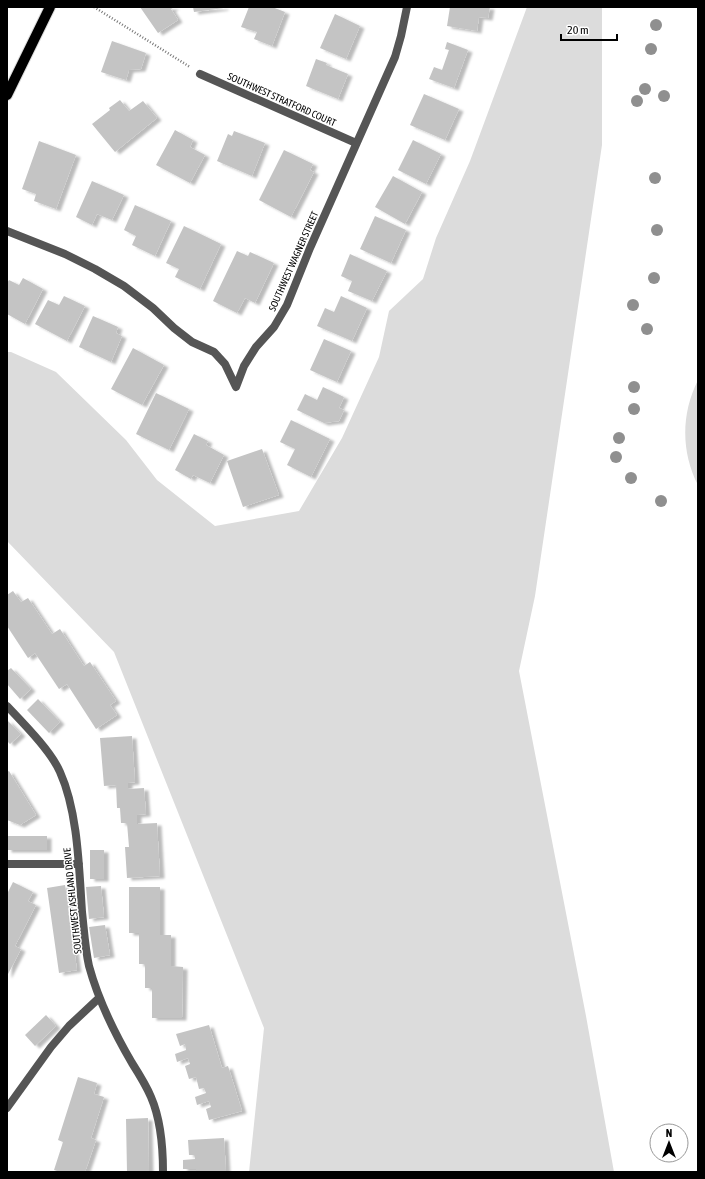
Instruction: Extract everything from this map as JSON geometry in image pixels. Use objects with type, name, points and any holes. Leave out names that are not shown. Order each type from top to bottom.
[{"type":"main road","points":[[7,96],[50,7]]},
{"type":"street","name":"SOUTHWEST WAGNER STREET","points":[[7,231],[66,254],[124,286],[153,308],[174,328],[192,342],[214,352],[225,364],[236,387],[244,366],[256,347],[274,327],[287,304],[356,143],[395,57],[407,7]]},
{"type":"street","name":"SOUTHWEST STRATFORD COURT","points":[[200,74],[356,143]]},
{"type":"street","name":"SOUTHWEST ASHLAND DRIVE","points":[[7,706],[48,753],[60,771],[67,792],[72,814],[79,864],[85,947],[89,967],[99,998],[152,1099],[158,1120],[161,1142],[162,1172]]},
{"type":"street","points":[[7,864],[79,864]]},
{"type":"street","points":[[7,1107],[51,1047],[69,1026],[99,998]]},
{"type":"path","points":[[94,7],[200,74]]},
{"type":"shaded area","points":[[527,7],[602,7],[602,145],[535,596],[519,671],[586,1016],[614,1172],[249,1172],[264,1028],[114,652],[7,541],[7,352],[11,352],[56,372],[126,440],[157,480],[215,526],[299,511],[342,438],[379,357],[389,311],[423,279],[436,238],[470,161]]},
{"type":"shaded area","points":[[698,380],[698,485],[688,459],[685,433],[688,406]]},
{"type":"building","points":[[140,7],[175,7],[171,9],[178,20],[158,33]]},
{"type":"building","points":[[193,7],[224,7],[224,8],[194,12]]},
{"type":"building","points":[[249,7],[272,7],[285,12],[272,46],[254,39],[257,32],[241,27]]},
{"type":"building","points":[[450,7],[490,7],[488,18],[479,17],[477,31],[447,26]]},
{"type":"building","points":[[335,14],[360,26],[346,59],[320,48]]},
{"type":"building","points":[[112,41],[146,53],[141,69],[129,70],[126,80],[101,72]]},
{"type":"building","points":[[447,42],[468,50],[454,88],[429,79],[434,67],[442,70],[449,50],[445,49]]},
{"type":"building","points":[[316,59],[348,74],[338,99],[306,86]]},
{"type":"building","points":[[424,94],[459,109],[445,140],[410,125]]},
{"type":"building","points":[[120,100],[129,111],[143,101],[157,118],[115,152],[92,124]]},
{"type":"building","points":[[175,130],[193,140],[190,147],[205,155],[190,183],[156,165]]},
{"type":"building","points":[[234,131],[265,143],[252,176],[217,161],[228,134],[232,136]]},
{"type":"building","points":[[413,140],[441,154],[426,184],[398,170]]},
{"type":"building","points":[[39,141],[76,155],[56,209],[34,201],[36,194],[22,189]]},
{"type":"building","points":[[284,150],[313,164],[310,170],[314,172],[291,217],[259,200]]},
{"type":"building","points":[[393,176],[422,192],[405,224],[375,207]]},
{"type":"building","points":[[92,181],[124,195],[112,220],[97,214],[92,225],[76,217]]},
{"type":"building","points":[[135,205],[171,221],[155,256],[132,245],[136,236],[124,230]]},
{"type":"building","points":[[375,216],[406,230],[391,263],[360,249]]},
{"type":"building","points":[[184,226],[221,244],[200,289],[175,277],[179,269],[166,263]]},
{"type":"building","points":[[237,251],[248,256],[250,252],[274,263],[255,303],[245,298],[237,313],[213,301]]},
{"type":"building","points":[[350,254],[387,271],[372,301],[348,291],[352,281],[341,276]]},
{"type":"building","points":[[23,278],[43,289],[25,324],[7,314],[7,283],[9,280],[19,285]]},
{"type":"building","points":[[64,296],[85,306],[67,341],[35,324],[48,300],[59,305]]},
{"type":"building","points":[[341,296],[367,308],[352,341],[317,326],[325,308],[334,312]]},
{"type":"building","points":[[93,316],[118,327],[116,333],[122,336],[111,362],[79,347]]},
{"type":"building","points":[[324,339],[351,351],[337,382],[310,370]]},
{"type":"building","points":[[133,348],[164,365],[142,405],[111,389]]},
{"type":"building","points":[[323,387],[344,397],[339,408],[344,410],[339,421],[324,423],[297,410],[305,394],[317,400]]},
{"type":"building","points":[[156,393],[189,409],[169,450],[136,434]]},
{"type":"building","points":[[291,420],[330,439],[311,477],[287,465],[295,449],[280,442]]},
{"type":"building","points":[[194,434],[208,441],[206,445],[224,455],[210,483],[193,475],[191,479],[175,470]]},
{"type":"building","points":[[262,449],[279,495],[243,507],[227,461]]},
{"type":"building","points":[[13,591],[21,602],[28,598],[52,634],[60,629],[84,666],[90,662],[116,701],[110,705],[117,715],[96,729],[67,684],[59,689],[35,653],[28,658],[7,626],[7,595]]},
{"type":"building","points":[[11,668],[31,689],[20,699],[7,684],[7,671]]},
{"type":"building","points":[[38,699],[60,722],[49,733],[27,710]]},
{"type":"building","points":[[7,720],[21,734],[10,744],[7,741]]},
{"type":"building","points":[[132,736],[135,782],[128,783],[128,789],[144,788],[146,814],[137,815],[137,824],[157,823],[160,876],[127,878],[125,847],[129,847],[127,823],[121,823],[120,808],[117,808],[116,785],[104,786],[100,738]]},
{"type":"building","points":[[9,771],[36,815],[20,825],[7,820],[7,772]]},
{"type":"building","points":[[7,836],[47,836],[47,850],[7,850]]},
{"type":"building","points":[[90,850],[104,850],[104,879],[90,879]]},
{"type":"building","points":[[13,882],[33,892],[28,901],[36,905],[15,946],[21,949],[7,976],[7,891],[8,892]]},
{"type":"building","points":[[65,885],[77,970],[59,973],[47,888]]},
{"type":"building","points":[[101,886],[104,917],[89,919],[86,887]]},
{"type":"building","points":[[129,887],[160,887],[160,935],[171,935],[171,966],[183,967],[182,1018],[152,1018],[152,988],[145,988],[145,964],[139,964],[139,933],[129,933]]},
{"type":"building","points":[[105,925],[110,955],[94,958],[89,927]]},
{"type":"building","points":[[46,1015],[56,1026],[35,1046],[25,1035]]},
{"type":"building","points":[[209,1025],[222,1068],[228,1066],[242,1111],[209,1120],[206,1109],[211,1107],[209,1101],[197,1105],[195,1097],[206,1093],[204,1088],[199,1089],[196,1077],[189,1079],[185,1066],[190,1064],[188,1058],[177,1062],[175,1054],[186,1050],[185,1044],[180,1046],[176,1034]]},
{"type":"building","points":[[78,1077],[97,1083],[94,1094],[104,1097],[91,1138],[96,1140],[85,1172],[60,1172],[54,1170],[63,1142],[58,1140]]},
{"type":"building","points":[[148,1118],[149,1172],[127,1172],[126,1119]]},
{"type":"building","points":[[224,1138],[226,1172],[196,1172],[196,1169],[183,1169],[183,1160],[195,1159],[195,1155],[189,1155],[188,1140]]}]
